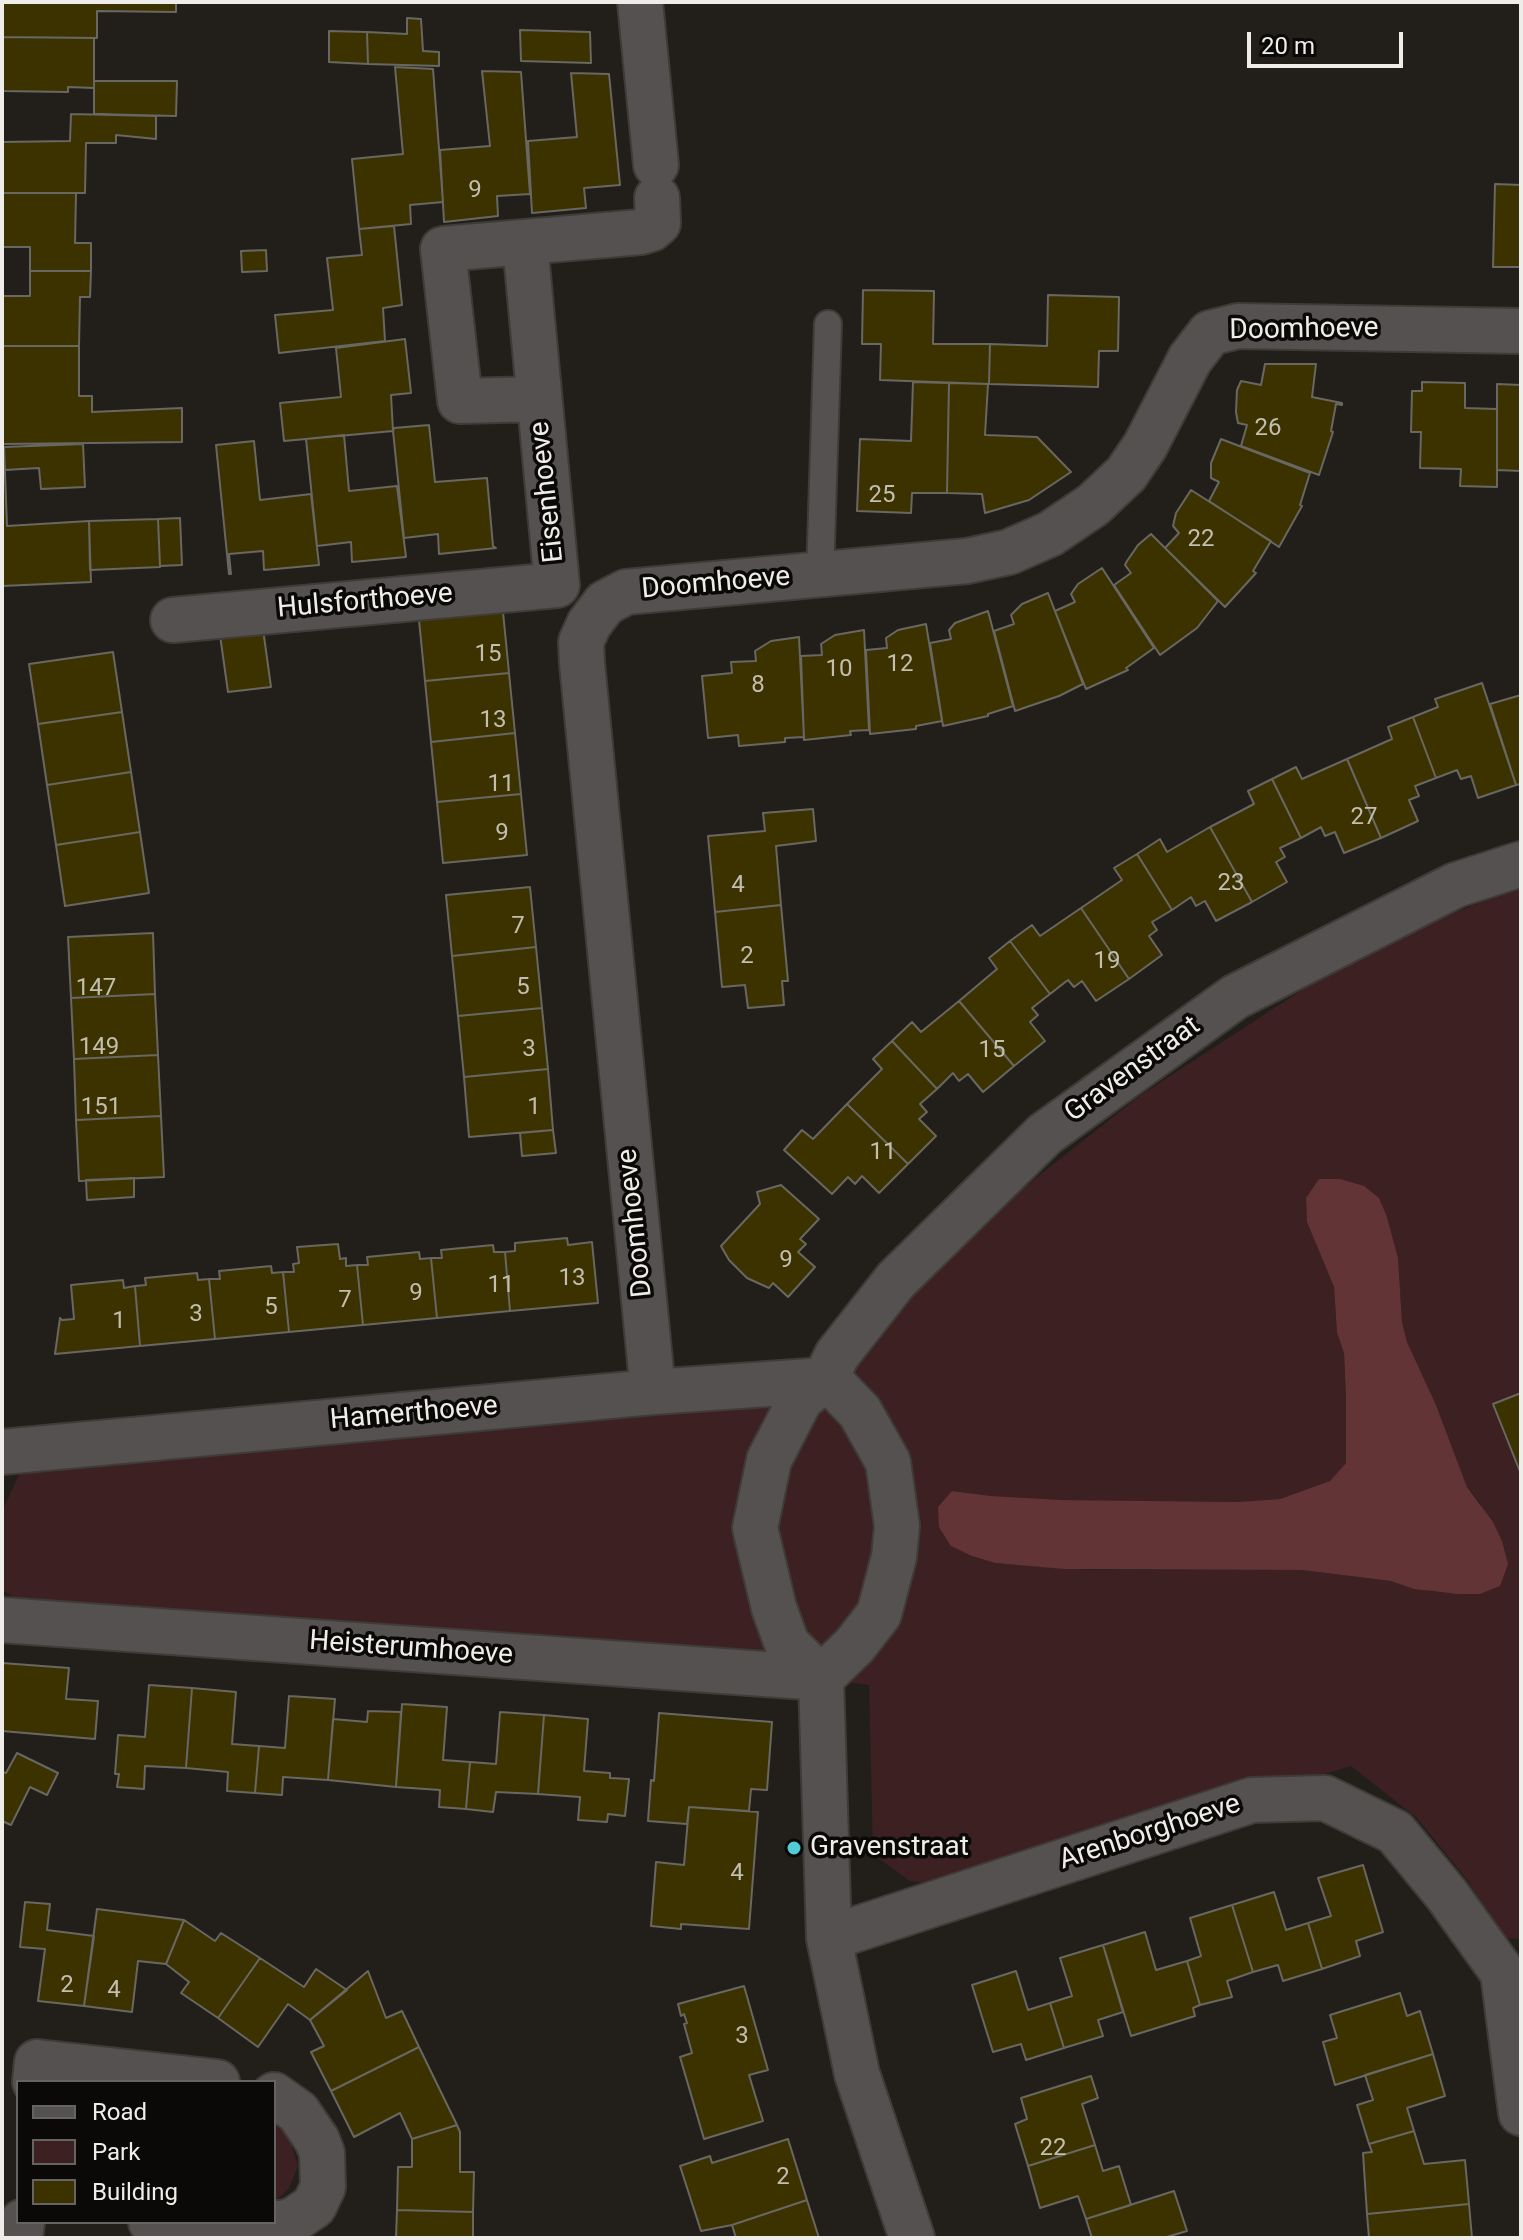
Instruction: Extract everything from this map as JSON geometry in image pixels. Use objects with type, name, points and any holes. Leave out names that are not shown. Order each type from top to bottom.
[{"type":"street","name":"Eisenhoeve","points":[[539,399],[460,401],[443,249],[651,229],[658,223],[640,2]]},
{"type":"street","name":"Eisenhoeve","points":[[525,243],[557,585]]},
{"type":"street","name":"Doomhoeve","points":[[653,1392],[582,663],[581,642],[589,624],[605,603],[626,592],[967,561],[1009,552],[1050,534],[1093,505],[1126,474],[1145,446],[1190,359],[1210,333],[1238,326],[1521,331]]},
{"type":"street","name":"Hulsforthoeve","points":[[173,620],[557,585]]},
{"type":"street","points":[[557,585],[589,624]]},
{"type":"street","name":"Gravenstraat","points":[[821,1678],[787,1644],[774,1608],[755,1528],[769,1460],[790,1415],[801,1398],[825,1380],[837,1355],[896,1280],[1045,1134],[1235,997],[1456,885],[1521,864]]},
{"type":"street","points":[[825,1380],[860,1412],[888,1462],[897,1526],[894,1557],[879,1614],[855,1645],[821,1678],[829,1938],[857,2074],[912,2238]]},
{"type":"street","name":"Hamerthoeve","points":[[2,1452],[653,1392],[825,1380]]},
{"type":"street","name":"Heisterumhoeve","points":[[2,1620],[821,1678]]},
{"type":"street","name":"Arenborghoeve","points":[[829,1938],[1252,1800],[1325,1798],[1395,1832],[1512,1969],[1521,2113]]},
{"type":"street","points":[[35,2080],[37,2062],[199,2080]]},
{"type":"street","points":[[276,2096],[298,2112],[317,2140],[322,2153],[323,2187],[314,2206],[295,2219],[276,2223]]},
{"type":"lane","points":[[820,575],[828,324]]},
{"type":"green space","points":[[1521,884],[1521,1939],[1503,1938],[1468,1881],[1417,1818],[1351,1766],[953,1886],[910,1881],[873,1854],[869,1685],[566,1644],[30,1607],[2,1590],[4,1507],[20,1473],[58,1461],[761,1393],[874,1335],[984,1219],[1141,1095],[1348,960]],"holes":[[[1319,1179],[1387,1217],[1398,1258],[1402,1322],[1407,1342],[1436,1405],[1467,1487],[1481,1504],[1480,1594],[1435,1592],[1391,1581],[1302,1570],[1089,1570],[995,1563],[972,1556],[952,1491],[1062,1500],[1238,1502],[1280,1499],[1330,1481],[1346,1463],[1344,1353],[1337,1333],[1334,1287],[1307,1222],[1306,1199]]]},
{"type":"green space","points":[[276,2120],[291,2144],[298,2166],[289,2188],[276,2201]]},
{"type":"shaded area","points":[[1319,1179],[1340,1179],[1364,1186],[1379,1198],[1398,1258],[1402,1322],[1407,1342],[1436,1405],[1467,1487],[1493,1522],[1502,1541],[1508,1564],[1500,1586],[1480,1594],[1458,1594],[1414,1589],[1391,1581],[1302,1570],[1064,1569],[995,1563],[951,1546],[939,1527],[938,1507],[952,1491],[1062,1500],[1238,1502],[1280,1499],[1330,1481],[1346,1463],[1346,1397],[1344,1353],[1337,1333],[1334,1287],[1307,1222],[1306,1198]]},
{"type":"building","points":[[2,2],[176,2],[176,12],[97,11],[97,38],[2,37]]},
{"type":"building","points":[[407,18],[421,19],[423,51],[439,52],[439,66],[368,64],[367,32],[407,34]]},
{"type":"building","points":[[520,30],[590,32],[591,63],[521,61]]},
{"type":"building","points":[[329,31],[367,32],[368,64],[329,62]]},
{"type":"building","points":[[2,37],[94,38],[94,88],[68,87],[68,92],[2,91]]},
{"type":"building","points":[[395,67],[433,69],[443,202],[410,205],[411,224],[359,229],[352,159],[403,154]]},
{"type":"building","points":[[482,71],[521,72],[530,194],[497,196],[498,216],[444,222],[440,150],[490,146]]},
{"type":"building","points":[[571,73],[609,74],[620,185],[584,188],[586,208],[532,213],[528,141],[577,137]]},
{"type":"building","points":[[94,81],[177,81],[176,116],[94,114]]},
{"type":"building","points":[[71,114],[156,116],[156,139],[116,135],[116,143],[86,143],[85,193],[2,193],[2,142],[70,141]]},
{"type":"building","points":[[1495,184],[1521,185],[1521,267],[1493,267]]},
{"type":"building","points":[[2,193],[76,193],[75,243],[91,243],[91,271],[30,271],[30,247],[2,247]]},
{"type":"building","points":[[394,226],[402,305],[383,308],[385,341],[279,353],[275,315],[333,310],[327,258],[362,255],[359,229]]},
{"type":"building","points":[[266,250],[267,271],[242,272],[241,251]]},
{"type":"building","points":[[30,271],[91,271],[90,297],[80,297],[79,346],[2,346],[2,296],[30,296]]},
{"type":"building","points":[[863,290],[934,291],[933,344],[990,344],[989,384],[880,380],[881,344],[862,344]]},
{"type":"building","points":[[1048,295],[1119,297],[1118,351],[1099,351],[1098,387],[989,384],[990,344],[1047,346]]},
{"type":"building","points":[[405,339],[411,393],[391,395],[393,431],[284,441],[280,403],[341,397],[336,348]]},
{"type":"building","points":[[2,346],[79,346],[79,396],[92,396],[92,412],[182,408],[182,442],[2,444]]},
{"type":"building","points":[[1265,364],[1316,364],[1312,397],[1342,403],[1336,404],[1333,432],[1319,475],[1241,446],[1247,425],[1238,423],[1237,390],[1241,381],[1261,385]]},
{"type":"building","points":[[913,382],[949,383],[947,493],[912,493],[911,513],[857,511],[860,439],[911,441]]},
{"type":"building","points":[[1422,382],[1465,383],[1465,408],[1497,409],[1497,487],[1460,486],[1461,469],[1420,468],[1421,432],[1411,432],[1412,391],[1422,391]]},
{"type":"building","points":[[949,383],[988,384],[985,435],[1037,437],[1071,472],[1029,500],[985,513],[982,494],[947,493]]},
{"type":"building","points":[[1497,384],[1521,385],[1521,471],[1497,470]]},
{"type":"building","points":[[429,425],[435,482],[487,478],[493,546],[496,548],[439,554],[438,534],[404,538],[393,431],[394,428]]},
{"type":"building","points":[[344,435],[349,491],[397,486],[406,557],[352,562],[351,542],[317,546],[306,439]]},
{"type":"building","points":[[1221,439],[1310,473],[1302,506],[1279,547],[1209,501],[1219,482],[1211,478],[1211,463]]},
{"type":"building","points":[[254,441],[260,500],[311,494],[319,565],[264,570],[263,551],[229,554],[229,574],[216,445]]},
{"type":"building","points":[[83,444],[85,487],[41,489],[39,468],[5,470],[4,447]]},
{"type":"building","points":[[2,447],[7,526],[89,521],[91,582],[2,586]]},
{"type":"building","points":[[1191,490],[1271,541],[1253,571],[1256,573],[1225,607],[1165,548],[1179,533],[1173,526],[1176,513]]},
{"type":"building","points":[[180,518],[182,565],[160,566],[158,519]]},
{"type":"building","points":[[158,519],[160,567],[90,570],[89,521]]},
{"type":"building","points":[[1151,534],[1218,601],[1197,628],[1160,655],[1114,585],[1131,573],[1125,565],[1127,561],[1138,545]]},
{"type":"building","points":[[1102,568],[1154,648],[1126,668],[1128,670],[1086,689],[1055,611],[1075,602],[1071,594],[1078,584]]},
{"type":"building","points":[[1048,593],[1083,684],[1015,711],[994,631],[1014,624],[1011,615],[1022,604]]},
{"type":"building","points":[[988,611],[1013,706],[988,716],[943,726],[930,643],[951,639],[949,630],[955,623]]},
{"type":"building","points":[[503,612],[509,673],[425,681],[419,620]]},
{"type":"building","points":[[926,624],[942,721],[916,726],[916,729],[870,734],[866,650],[887,648],[886,638],[898,630]]},
{"type":"building","points":[[263,629],[271,687],[228,692],[220,635]]},
{"type":"building","points":[[864,630],[869,730],[804,740],[801,656],[822,655],[821,644],[835,635]]},
{"type":"building","points":[[799,637],[804,737],[739,746],[738,735],[708,738],[702,676],[732,673],[731,662],[756,661],[755,651],[771,641]]},
{"type":"building","points":[[113,652],[122,712],[38,724],[29,664]]},
{"type":"building","points":[[509,673],[515,733],[431,742],[425,681]]},
{"type":"building","points":[[1482,683],[1516,785],[1478,798],[1471,776],[1461,779],[1457,770],[1436,778],[1413,717],[1438,707],[1435,699]]},
{"type":"building","points":[[1521,695],[1521,784],[1516,785],[1490,704]]},
{"type":"building","points":[[122,712],[131,772],[47,785],[38,724]]},
{"type":"building","points":[[1413,717],[1436,778],[1415,786],[1419,796],[1409,800],[1418,821],[1381,838],[1347,759],[1392,739],[1388,727]]},
{"type":"building","points":[[515,733],[521,794],[437,802],[431,742]]},
{"type":"building","points":[[1347,759],[1381,838],[1344,853],[1335,832],[1325,836],[1321,827],[1301,838],[1272,779],[1296,767],[1302,779]]},
{"type":"building","points":[[131,772],[140,832],[56,845],[47,785]]},
{"type":"building","points":[[1272,779],[1301,838],[1280,848],[1285,857],[1276,862],[1287,882],[1252,902],[1210,827],[1254,804],[1248,791]]},
{"type":"building","points":[[521,794],[527,855],[443,863],[437,802]]},
{"type":"building","points":[[813,809],[816,841],[776,846],[781,905],[715,912],[708,836],[765,831],[763,813]]},
{"type":"building","points":[[1210,827],[1252,902],[1216,921],[1205,901],[1196,906],[1191,897],[1172,910],[1137,854],[1160,839],[1167,852]]},
{"type":"building","points":[[140,832],[149,893],[65,906],[56,845]]},
{"type":"building","points":[[1137,854],[1172,910],[1152,922],[1157,930],[1149,936],[1162,955],[1129,979],[1081,908],[1122,880],[1114,868]]},
{"type":"building","points":[[530,887],[536,947],[452,956],[446,895]]},
{"type":"building","points":[[781,905],[788,981],[782,981],[784,1005],[748,1008],[745,985],[722,987],[715,912]]},
{"type":"building","points":[[1081,908],[1129,979],[1096,1001],[1082,981],[1074,987],[1068,980],[1050,994],[1010,941],[1032,925],[1040,936]]},
{"type":"building","points":[[153,933],[155,994],[71,998],[68,937]]},
{"type":"building","points":[[1010,941],[1050,994],[1032,1008],[1038,1015],[1030,1022],[1045,1041],[1014,1066],[959,1001],[997,969],[989,958]]},
{"type":"building","points":[[536,947],[542,1008],[458,1016],[452,956]]},
{"type":"building","points":[[155,994],[158,1055],[74,1059],[71,998]]},
{"type":"building","points":[[959,1001],[1014,1066],[983,1092],[968,1074],[959,1081],[953,1073],[937,1089],[892,1041],[912,1022],[921,1032]]},
{"type":"building","points":[[542,1008],[548,1069],[464,1077],[458,1016]]},
{"type":"building","points":[[892,1041],[937,1089],[920,1104],[927,1112],[919,1119],[936,1136],[908,1164],[847,1104],[882,1069],[873,1059]]},
{"type":"building","points":[[158,1055],[161,1116],[76,1120],[74,1059]]},
{"type":"building","points":[[548,1069],[553,1130],[469,1137],[464,1077]]},
{"type":"building","points":[[847,1104],[908,1164],[879,1193],[862,1176],[855,1184],[848,1177],[832,1194],[784,1150],[802,1130],[813,1139]]},
{"type":"building","points":[[161,1116],[164,1177],[79,1181],[76,1120]]},
{"type":"building","points":[[553,1130],[556,1153],[522,1156],[520,1133]]},
{"type":"building","points":[[134,1178],[134,1197],[87,1200],[86,1180]]},
{"type":"building","points":[[781,1185],[819,1219],[800,1239],[806,1244],[798,1252],[815,1267],[788,1297],[773,1283],[769,1288],[747,1278],[729,1260],[721,1246],[760,1204],[757,1192]]},
{"type":"building","points":[[567,1238],[568,1245],[592,1242],[598,1303],[510,1311],[505,1252],[515,1251],[515,1243]]},
{"type":"building","points":[[338,1244],[340,1259],[346,1258],[346,1266],[357,1265],[363,1325],[289,1332],[283,1272],[294,1272],[293,1264],[299,1263],[297,1247]]},
{"type":"building","points":[[493,1245],[494,1252],[505,1252],[510,1311],[437,1318],[431,1258],[442,1258],[441,1250]]},
{"type":"building","points":[[419,1252],[420,1259],[431,1258],[437,1318],[363,1325],[357,1265],[368,1265],[367,1257]]},
{"type":"building","points":[[271,1266],[272,1273],[283,1272],[289,1332],[215,1339],[209,1279],[220,1279],[219,1271]]},
{"type":"building","points":[[197,1273],[198,1280],[209,1279],[215,1339],[140,1346],[135,1286],[146,1285],[145,1278]]},
{"type":"building","points":[[123,1280],[124,1288],[135,1286],[140,1346],[55,1354],[60,1318],[74,1319],[71,1285]]},
{"type":"building","points":[[1521,1393],[1521,1474],[1493,1404]]},
{"type":"building","points":[[2,1663],[69,1668],[66,1699],[98,1701],[95,1739],[2,1731]]},
{"type":"building","points":[[149,1685],[192,1688],[186,1768],[145,1766],[144,1789],[117,1787],[118,1735],[145,1737]]},
{"type":"building","points":[[192,1688],[236,1692],[232,1744],[259,1746],[255,1793],[227,1791],[228,1772],[186,1768]]},
{"type":"building","points":[[289,1696],[335,1699],[328,1780],[283,1777],[282,1795],[255,1793],[259,1746],[285,1748]]},
{"type":"building","points":[[402,1704],[447,1707],[443,1760],[470,1762],[466,1809],[439,1807],[440,1790],[396,1787]]},
{"type":"building","points":[[368,1711],[401,1712],[396,1787],[328,1780],[333,1719],[367,1722]]},
{"type":"building","points":[[500,1712],[544,1715],[538,1794],[496,1792],[493,1812],[466,1809],[470,1762],[496,1764]]},
{"type":"building","points":[[659,1713],[772,1722],[767,1790],[751,1789],[749,1811],[689,1807],[687,1824],[648,1821]]},
{"type":"building","points":[[544,1715],[588,1719],[584,1771],[610,1773],[610,1778],[629,1779],[625,1816],[608,1814],[607,1822],[578,1820],[580,1797],[538,1794]]},
{"type":"building","points":[[17,1753],[58,1773],[47,1795],[30,1787],[11,1825],[2,1821],[2,1772],[6,1773]]},
{"type":"building","points":[[689,1807],[758,1812],[749,1929],[681,1924],[681,1929],[651,1926],[656,1862],[684,1865]]},
{"type":"building","points":[[1363,1865],[1383,1932],[1356,1941],[1360,1956],[1322,1969],[1308,1923],[1331,1916],[1318,1878]]},
{"type":"building","points":[[1274,1892],[1286,1930],[1308,1923],[1322,1969],[1283,1981],[1278,1965],[1253,1972],[1232,1905]]},
{"type":"building","points":[[25,1902],[50,1904],[47,1930],[94,1936],[84,2006],[38,2001],[45,1949],[20,1947]]},
{"type":"building","points":[[1232,1905],[1253,1972],[1227,1981],[1232,1997],[1200,2005],[1187,1961],[1201,1956],[1190,1918]]},
{"type":"building","points":[[97,1909],[184,1920],[166,1964],[138,1961],[132,2012],[84,2006]]},
{"type":"building","points":[[184,1920],[215,1941],[221,1933],[260,1958],[218,2018],[181,1993],[189,1982],[166,1964]]},
{"type":"building","points":[[1145,1932],[1156,1970],[1187,1961],[1200,2005],[1193,2008],[1195,2016],[1131,2036],[1103,1945]]},
{"type":"building","points":[[1103,1945],[1123,2012],[1098,2020],[1103,2036],[1064,2048],[1050,2003],[1072,1996],[1060,1958]]},
{"type":"building","points":[[260,1958],[304,1987],[316,1969],[347,1990],[310,2020],[288,2004],[258,2047],[218,2018]]},
{"type":"building","points":[[368,1971],[386,2018],[402,2011],[419,2047],[331,2091],[311,2052],[324,2046],[310,2020]]},
{"type":"building","points":[[1016,1971],[1028,2010],[1050,2003],[1064,2048],[1026,2060],[1021,2044],[993,2052],[972,1985]]},
{"type":"building","points":[[744,1986],[768,2070],[749,2075],[763,2121],[704,2139],[680,2057],[692,2053],[684,2024],[687,2023],[684,2014],[681,2016],[678,2004]]},
{"type":"building","points":[[1400,1993],[1407,2016],[1420,2011],[1433,2054],[1335,2085],[1323,2042],[1337,2038],[1330,2015]]},
{"type":"building","points":[[419,2047],[457,2125],[412,2139],[400,2113],[354,2137],[331,2091]]},
{"type":"building","points":[[1433,2054],[1445,2096],[1407,2108],[1414,2131],[1369,2144],[1357,2105],[1373,2100],[1365,2075]]},
{"type":"building","points":[[1091,2076],[1098,2098],[1082,2104],[1095,2145],[1028,2166],[1015,2124],[1027,2119],[1021,2098]]},
{"type":"building","points":[[457,2125],[460,2132],[460,2172],[474,2172],[473,2212],[397,2210],[398,2167],[412,2167],[412,2139]]},
{"type":"building","points":[[1414,2131],[1424,2164],[1465,2160],[1469,2204],[1367,2214],[1363,2153],[1372,2152],[1369,2144]]},
{"type":"building","points":[[788,2139],[807,2200],[732,2225],[701,2231],[680,2166],[710,2156],[712,2163]]},
{"type":"building","points":[[1095,2145],[1103,2171],[1119,2166],[1131,2205],[1086,2219],[1078,2196],[1040,2208],[1028,2166]]},
{"type":"building","points":[[1174,2191],[1187,2231],[1163,2238],[1092,2238],[1086,2219]]},
{"type":"building","points":[[807,2200],[819,2238],[736,2238],[732,2225]]},
{"type":"building","points":[[1469,2204],[1472,2238],[1369,2238],[1367,2214]]},
{"type":"building","points":[[397,2210],[473,2212],[473,2238],[396,2238]]},
{"type":"place","name":"Gravenstraat","points":[[794,1848]]}]
